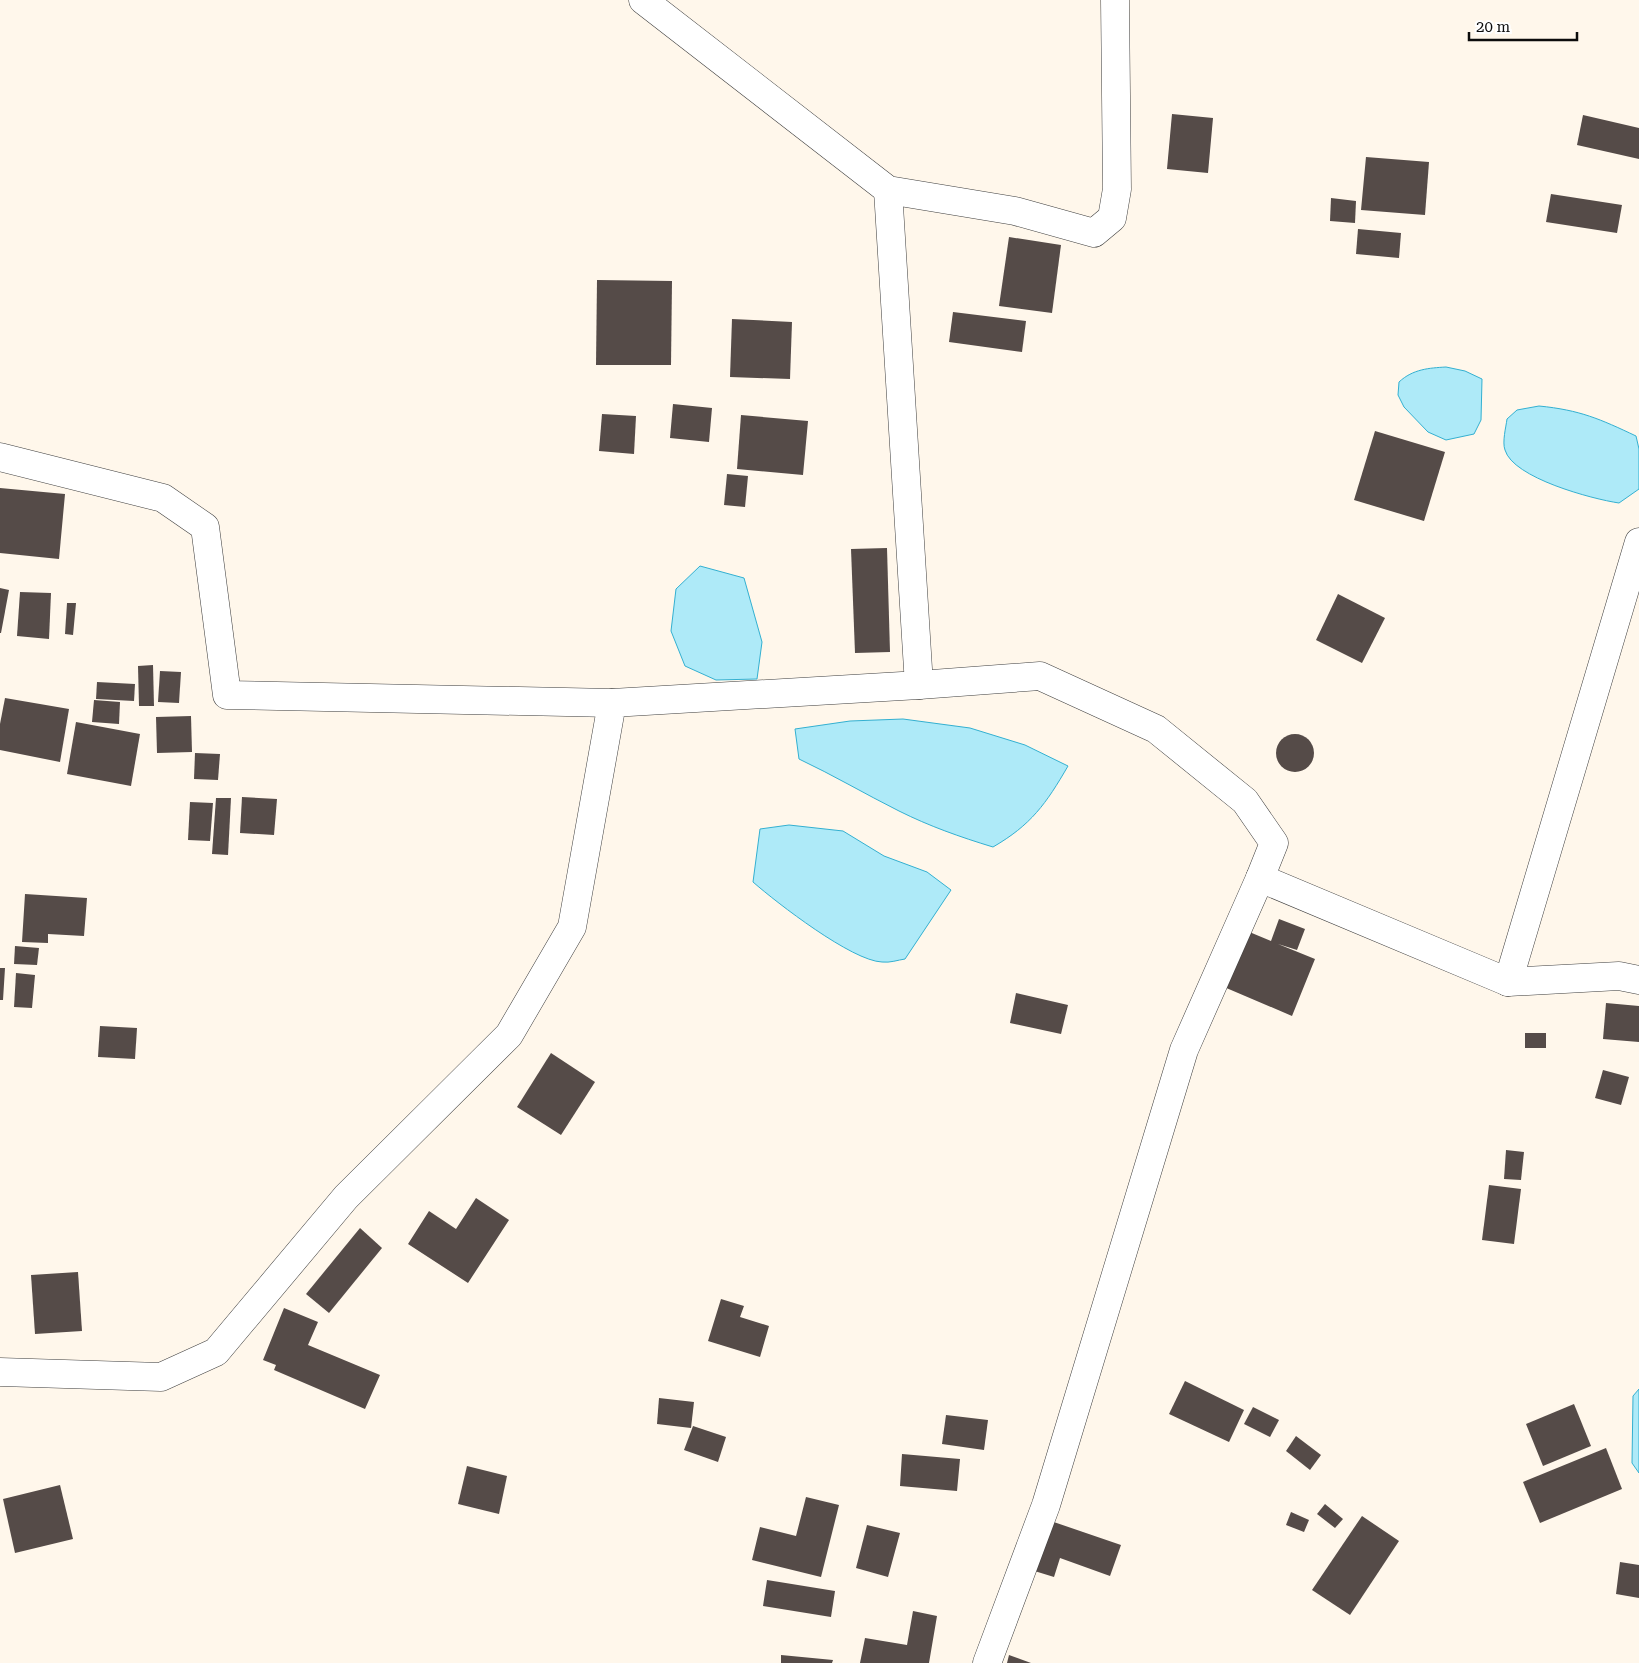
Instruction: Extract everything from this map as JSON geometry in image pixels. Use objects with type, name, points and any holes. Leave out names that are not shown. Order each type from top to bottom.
[{"type":"street","points":[[643,0],[888,190],[1015,211],[1094,233],[1112,218],[1117,189],[1115,0]]},
{"type":"street","points":[[888,190],[919,685]]},
{"type":"street","points":[[0,457],[163,498],[205,527],[227,695],[612,703],[1040,676],[1156,729],[1245,801],[1274,843],[1184,1050],[1049,1496],[987,1663]]},
{"type":"street","points":[[1508,982],[1639,542]]},
{"type":"street","points":[[0,1372],[161,1377],[216,1352],[346,1197],[509,1035],[572,927],[612,703]]},
{"type":"street","points":[[1260,878],[1508,982],[1619,976],[1639,980]]},
{"type":"water","points":[[1446,367],[1465,371],[1482,379],[1481,420],[1474,434],[1446,440],[1428,432],[1404,407],[1398,395],[1399,382],[1410,374],[1427,369]]},
{"type":"water","points":[[1539,406],[1589,416],[1636,436],[1639,449],[1639,489],[1619,503],[1555,486],[1522,470],[1511,460],[1504,447],[1507,419],[1517,410]]},
{"type":"water","points":[[700,566],[744,578],[762,642],[757,679],[716,680],[685,666],[671,631],[676,589]]},
{"type":"water","points":[[903,719],[970,728],[1025,745],[1068,766],[1045,803],[1028,822],[993,847],[945,831],[910,816],[799,759],[795,729],[850,721]]},
{"type":"water","points":[[789,825],[843,831],[884,856],[927,872],[951,890],[905,959],[882,962],[853,952],[815,929],[753,882],[760,829]]},
{"type":"water","points":[[1639,1389],[1639,1473],[1632,1463],[1633,1396]]},
{"type":"building","points":[[1172,114],[1213,118],[1208,173],[1167,169]]},
{"type":"building","points":[[1583,115],[1639,128],[1639,159],[1577,145]]},
{"type":"building","points":[[1366,157],[1429,162],[1425,215],[1361,210]]},
{"type":"building","points":[[1551,194],[1622,205],[1617,233],[1546,222]]},
{"type":"building","points":[[1331,198],[1356,201],[1355,223],[1330,221]]},
{"type":"building","points":[[1358,229],[1401,233],[1399,258],[1356,254]]},
{"type":"building","points":[[1009,237],[1061,245],[1052,313],[999,306]]},
{"type":"building","points":[[597,280],[672,281],[671,365],[596,365]]},
{"type":"building","points":[[953,312],[1026,321],[1022,352],[949,342]]},
{"type":"building","points":[[732,319],[792,322],[790,379],[730,377]]},
{"type":"building","points":[[673,404],[712,408],[709,442],[670,438]]},
{"type":"building","points":[[602,414],[636,416],[634,454],[599,451]]},
{"type":"building","points":[[741,415],[808,421],[803,475],[737,469]]},
{"type":"building","points":[[1375,431],[1445,452],[1424,521],[1354,500]]},
{"type":"building","points":[[727,474],[748,476],[745,507],[724,505]]},
{"type":"building","points":[[0,488],[65,494],[59,559],[0,553]]},
{"type":"building","points":[[887,548],[890,652],[855,653],[851,549]]},
{"type":"building","points":[[0,588],[9,590],[1,633],[0,633]]},
{"type":"building","points":[[20,592],[51,593],[49,639],[17,636]]},
{"type":"building","points":[[1338,594],[1385,618],[1362,663],[1316,640]]},
{"type":"building","points":[[67,603],[76,603],[73,635],[65,634]]},
{"type":"building","points":[[153,665],[154,706],[139,706],[138,666]]},
{"type":"building","points":[[160,671],[181,672],[179,703],[158,702]]},
{"type":"building","points":[[97,682],[135,684],[134,701],[96,699]]},
{"type":"building","points":[[5,698],[69,709],[60,762],[0,750],[0,724]]},
{"type":"building","points":[[94,700],[120,702],[119,724],[92,722]]},
{"type":"building","points":[[191,716],[192,752],[157,753],[156,717]]},
{"type":"building","points":[[76,722],[140,734],[131,786],[67,774]]},
{"type":"building","points":[[1295,734],[1308,740],[1314,753],[1308,766],[1295,772],[1282,766],[1276,753],[1282,740]]},
{"type":"building","points":[[195,753],[220,754],[218,780],[194,779]]},
{"type":"building","points":[[242,797],[277,799],[274,835],[240,833]]},
{"type":"building","points":[[216,798],[231,798],[228,855],[212,854]]},
{"type":"building","points":[[190,802],[213,803],[210,841],[188,840]]},
{"type":"building","points":[[25,894],[87,898],[84,936],[48,934],[48,943],[22,942]]},
{"type":"building","points":[[1279,919],[1305,929],[1297,950],[1278,944],[1315,959],[1292,1016],[1224,987],[1247,931],[1271,941]]},
{"type":"building","points":[[15,946],[39,948],[37,965],[14,964]]},
{"type":"building","points":[[0,968],[5,968],[3,1000],[0,1000]]},
{"type":"building","points":[[16,973],[35,975],[32,1008],[14,1007]]},
{"type":"building","points":[[1016,993],[1068,1005],[1061,1034],[1010,1023]]},
{"type":"building","points":[[1606,1003],[1639,1006],[1639,1042],[1603,1039]]},
{"type":"building","points":[[100,1026],[137,1028],[135,1059],[98,1057]]},
{"type":"building","points":[[1525,1033],[1546,1033],[1546,1048],[1525,1048]]},
{"type":"building","points":[[551,1053],[595,1082],[561,1135],[517,1107]]},
{"type":"building","points":[[1603,1070],[1629,1077],[1621,1105],[1595,1098]]},
{"type":"building","points":[[1506,1150],[1524,1152],[1521,1180],[1504,1179]]},
{"type":"building","points":[[1489,1185],[1521,1189],[1514,1244],[1482,1240]]},
{"type":"building","points":[[476,1198],[509,1220],[468,1283],[408,1244],[429,1211],[456,1229]]},
{"type":"building","points":[[360,1228],[382,1248],[329,1313],[306,1294]]},
{"type":"building","points":[[78,1272],[82,1331],[35,1334],[31,1275]]},
{"type":"building","points":[[721,1299],[744,1306],[740,1317],[769,1326],[760,1357],[708,1341]]},
{"type":"building","points":[[284,1308],[318,1322],[308,1345],[380,1375],[365,1409],[274,1370],[276,1365],[263,1360]]},
{"type":"building","points":[[1185,1381],[1244,1410],[1229,1442],[1169,1414]]},
{"type":"building","points":[[659,1398],[694,1402],[691,1428],[657,1424]]},
{"type":"building","points":[[1574,1404],[1591,1446],[1543,1466],[1526,1424]]},
{"type":"building","points":[[1253,1407],[1279,1420],[1270,1437],[1244,1424]]},
{"type":"building","points":[[946,1415],[988,1420],[984,1450],[942,1444]]},
{"type":"building","points":[[693,1426],[726,1437],[718,1462],[684,1450]]},
{"type":"building","points":[[1296,1436],[1321,1455],[1310,1470],[1286,1451]]},
{"type":"building","points":[[1606,1448],[1622,1489],[1540,1523],[1523,1482]]},
{"type":"building","points":[[902,1454],[960,1459],[957,1491],[900,1486]]},
{"type":"building","points":[[467,1466],[507,1476],[499,1514],[458,1504]]},
{"type":"building","points":[[60,1485],[73,1539],[15,1553],[3,1499]]},
{"type":"building","points":[[806,1497],[839,1505],[821,1577],[752,1560],[760,1527],[796,1536]]},
{"type":"building","points":[[1325,1504],[1343,1519],[1335,1528],[1317,1514]]},
{"type":"building","points":[[1291,1512],[1309,1520],[1304,1532],[1286,1525]]},
{"type":"building","points":[[1362,1516],[1399,1541],[1350,1615],[1312,1590]]},
{"type":"building","points":[[1045,1519],[1121,1545],[1110,1576],[1060,1558],[1054,1577],[1028,1569]]},
{"type":"building","points":[[867,1525],[900,1533],[888,1577],[856,1568]]},
{"type":"building","points":[[1620,1562],[1639,1565],[1639,1598],[1616,1594]]},
{"type":"building","points":[[767,1580],[835,1591],[831,1617],[763,1606]]},
{"type":"building","points":[[913,1611],[937,1616],[929,1663],[860,1663],[865,1638],[907,1645]]},
{"type":"building","points":[[781,1655],[833,1660],[832,1663],[781,1663]]},
{"type":"building","points":[[1009,1655],[1031,1663],[1007,1663]]}]
